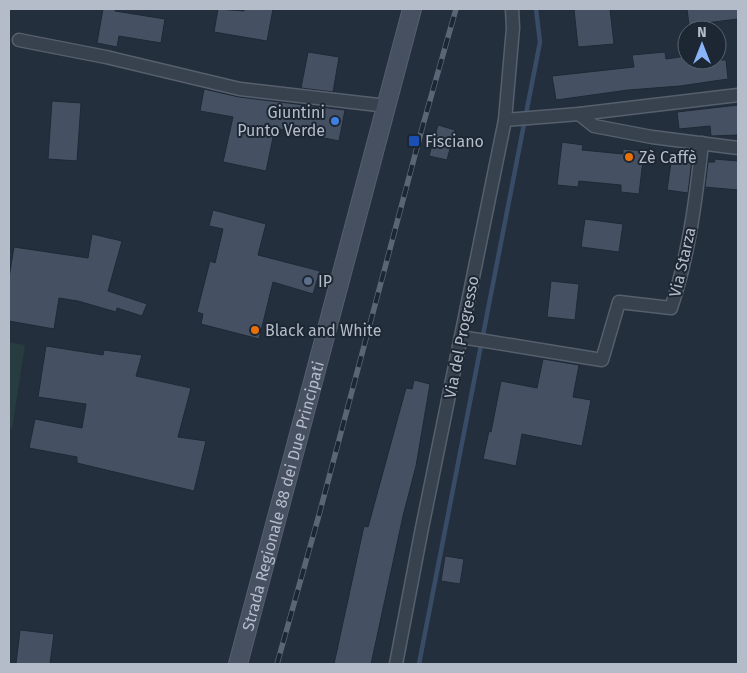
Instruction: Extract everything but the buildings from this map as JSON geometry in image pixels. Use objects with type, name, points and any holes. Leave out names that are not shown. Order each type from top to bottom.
[{"type":"main road","name":"Strada Regionale 88 dei Due Principati","points":[[238,664],[412,9]]},
{"type":"street","name":"Via del Progresso","points":[[396,664],[466,338],[510,120],[512,9]]},
{"type":"street","points":[[19,40],[106,57],[240,90],[387,106]]},
{"type":"street","points":[[510,120],[738,96]]},
{"type":"street","points":[[579,114],[594,126],[652,137],[738,148]]},
{"type":"street","name":"Via Starza","points":[[466,338],[602,360],[619,302],[671,308],[680,282],[692,219],[702,143]]},
{"type":"green space","points":[[9,342],[25,345],[12,429],[9,428]]},
{"type":"waterway","points":[[419,664],[540,42],[536,9]]},
{"type":"railway","points":[[277,664],[456,9]]},
{"type":"place","name":"Giuntini Punto Verde","points":[[335,121]]},
{"type":"place","name":"Fisciano","points":[[414,141]]},
{"type":"place","name":"Zè Caffè","points":[[629,157]]},
{"type":"place","name":"IP","points":[[308,281]]},
{"type":"place","name":"Black and White","points":[[255,330]]}]
